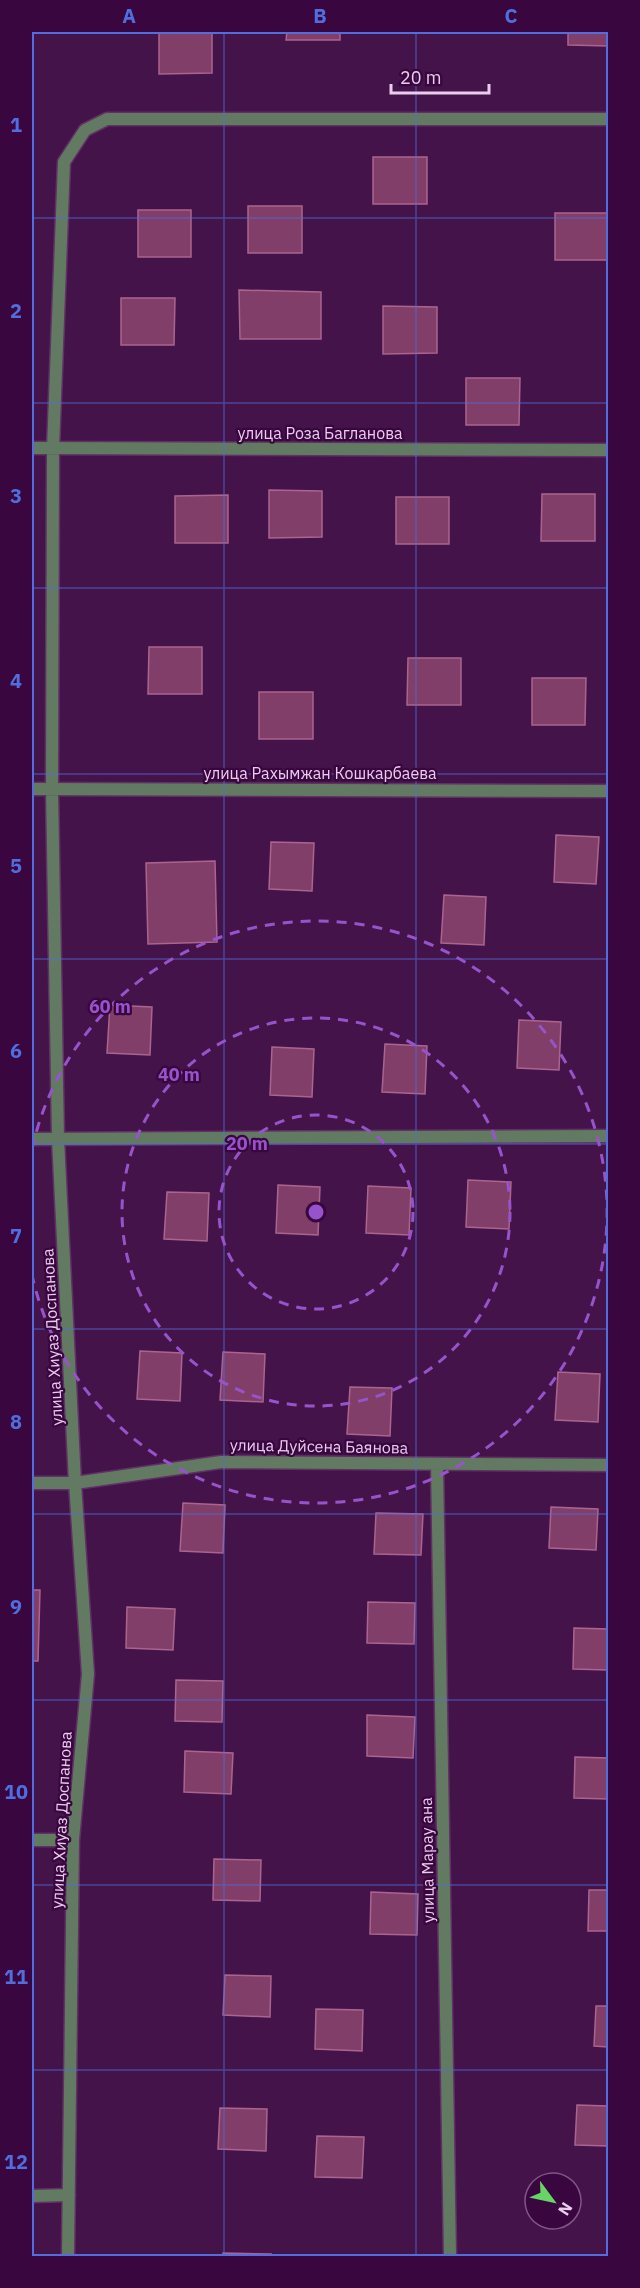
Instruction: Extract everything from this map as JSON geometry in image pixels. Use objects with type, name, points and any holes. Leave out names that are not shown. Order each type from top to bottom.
[{"type":"street","name":"улица Хиуаз Доспанова","points":[[68,2256],[73,1840],[88,1674],[75,1483],[58,1139],[52,789],[53,449],[64,162],[85,130],[107,119],[609,119]]},
{"type":"street","name":"улица Роза Багланова","points":[[32,448],[609,450]]},
{"type":"street","name":"улица Рахымжан Кошкарбаева","points":[[32,789],[609,791]]},
{"type":"street","points":[[32,1139],[609,1136]]},
{"type":"street","name":"улица Дуйсена Баянова","points":[[32,1484],[75,1483],[221,1462],[609,1465]]},
{"type":"street","name":"улица Марау ана","points":[[437,1464],[450,2256]]},
{"type":"street","points":[[32,1840],[73,1840]]},
{"type":"street","points":[[32,2196],[69,2195]]},
{"type":"building","points":[[159,32],[212,32],[212,73],[159,74]]},
{"type":"building","points":[[287,32],[340,32],[340,40],[286,40]]},
{"type":"building","points":[[568,32],[608,32],[608,46],[568,45]]},
{"type":"building","points":[[373,157],[427,157],[427,204],[373,204]]},
{"type":"building","points":[[248,206],[302,206],[302,253],[248,253]]},
{"type":"building","points":[[138,210],[191,210],[191,257],[138,257]]},
{"type":"building","points":[[555,213],[608,213],[608,260],[555,260]]},
{"type":"building","points":[[239,290],[321,292],[321,339],[240,339]]},
{"type":"building","points":[[121,298],[175,298],[174,345],[121,345]]},
{"type":"building","points":[[383,306],[437,307],[437,353],[383,354]]},
{"type":"building","points":[[466,378],[520,378],[519,425],[466,425]]},
{"type":"building","points":[[269,490],[322,491],[322,537],[269,538]]},
{"type":"building","points":[[542,494],[595,494],[595,541],[541,541]]},
{"type":"building","points":[[228,495],[228,543],[175,543],[175,496]]},
{"type":"building","points":[[396,497],[449,497],[449,544],[396,544]]},
{"type":"building","points":[[149,647],[202,647],[202,694],[148,694]]},
{"type":"building","points":[[408,658],[461,658],[461,705],[407,705]]},
{"type":"building","points":[[532,678],[586,678],[585,725],[532,725]]},
{"type":"building","points":[[259,692],[313,692],[313,739],[259,739]]},
{"type":"building","points":[[556,835],[599,837],[596,884],[554,882]]},
{"type":"building","points":[[271,842],[314,843],[312,891],[269,889]]},
{"type":"building","points":[[215,861],[217,942],[148,944],[146,863]]},
{"type":"building","points":[[444,895],[486,897],[484,945],[441,943]]},
{"type":"building","points":[[110,1005],[152,1007],[150,1055],[107,1053]]},
{"type":"building","points":[[519,1020],[561,1022],[559,1070],[517,1068]]},
{"type":"building","points":[[385,1044],[427,1046],[425,1094],[382,1092]]},
{"type":"building","points":[[272,1047],[314,1049],[312,1097],[270,1095]]},
{"type":"building","points":[[468,1180],[511,1182],[509,1229],[466,1227]]},
{"type":"building","points":[[278,1185],[320,1187],[318,1235],[276,1233]]},
{"type":"building","points":[[368,1186],[411,1188],[409,1235],[366,1233]]},
{"type":"building","points":[[167,1192],[209,1193],[207,1241],[164,1239]]},
{"type":"building","points":[[140,1351],[182,1353],[180,1401],[137,1399]]},
{"type":"building","points":[[223,1352],[265,1354],[263,1402],[220,1400]]},
{"type":"building","points":[[558,1372],[600,1374],[598,1422],[555,1420]]},
{"type":"building","points":[[350,1387],[392,1388],[390,1436],[347,1434]]},
{"type":"building","points":[[183,1503],[225,1505],[223,1553],[180,1551]]},
{"type":"building","points":[[551,1507],[598,1509],[596,1550],[549,1548]]},
{"type":"building","points":[[376,1513],[423,1514],[421,1555],[374,1554]]},
{"type":"building","points":[[32,1590],[40,1590],[38,1661],[32,1661]]},
{"type":"building","points":[[368,1602],[415,1603],[414,1644],[367,1643]]},
{"type":"building","points":[[127,1607],[175,1609],[173,1650],[126,1648]]},
{"type":"building","points":[[574,1628],[608,1629],[608,1670],[573,1669]]},
{"type":"building","points":[[176,1680],[223,1681],[222,1722],[175,1721]]},
{"type":"building","points":[[367,1715],[415,1717],[413,1758],[367,1756]]},
{"type":"building","points":[[185,1751],[233,1753],[231,1794],[184,1792]]},
{"type":"building","points":[[575,1757],[608,1758],[608,1799],[574,1798]]},
{"type":"building","points":[[214,1859],[261,1860],[260,1901],[213,1900]]},
{"type":"building","points":[[589,1890],[608,1890],[608,1931],[588,1931]]},
{"type":"building","points":[[371,1892],[418,1894],[417,1935],[370,1934]]},
{"type":"building","points":[[225,1975],[271,1976],[270,2017],[223,2015]]},
{"type":"building","points":[[596,2006],[608,2006],[608,2047],[594,2046]]},
{"type":"building","points":[[316,2009],[363,2010],[362,2051],[315,2049]]},
{"type":"building","points":[[577,2105],[608,2106],[608,2146],[575,2145]]},
{"type":"building","points":[[220,2108],[267,2109],[266,2151],[218,2149]]},
{"type":"building","points":[[317,2136],[364,2137],[362,2178],[315,2177]]},
{"type":"building","points":[[223,2253],[271,2254],[270,2256],[223,2256]]}]
